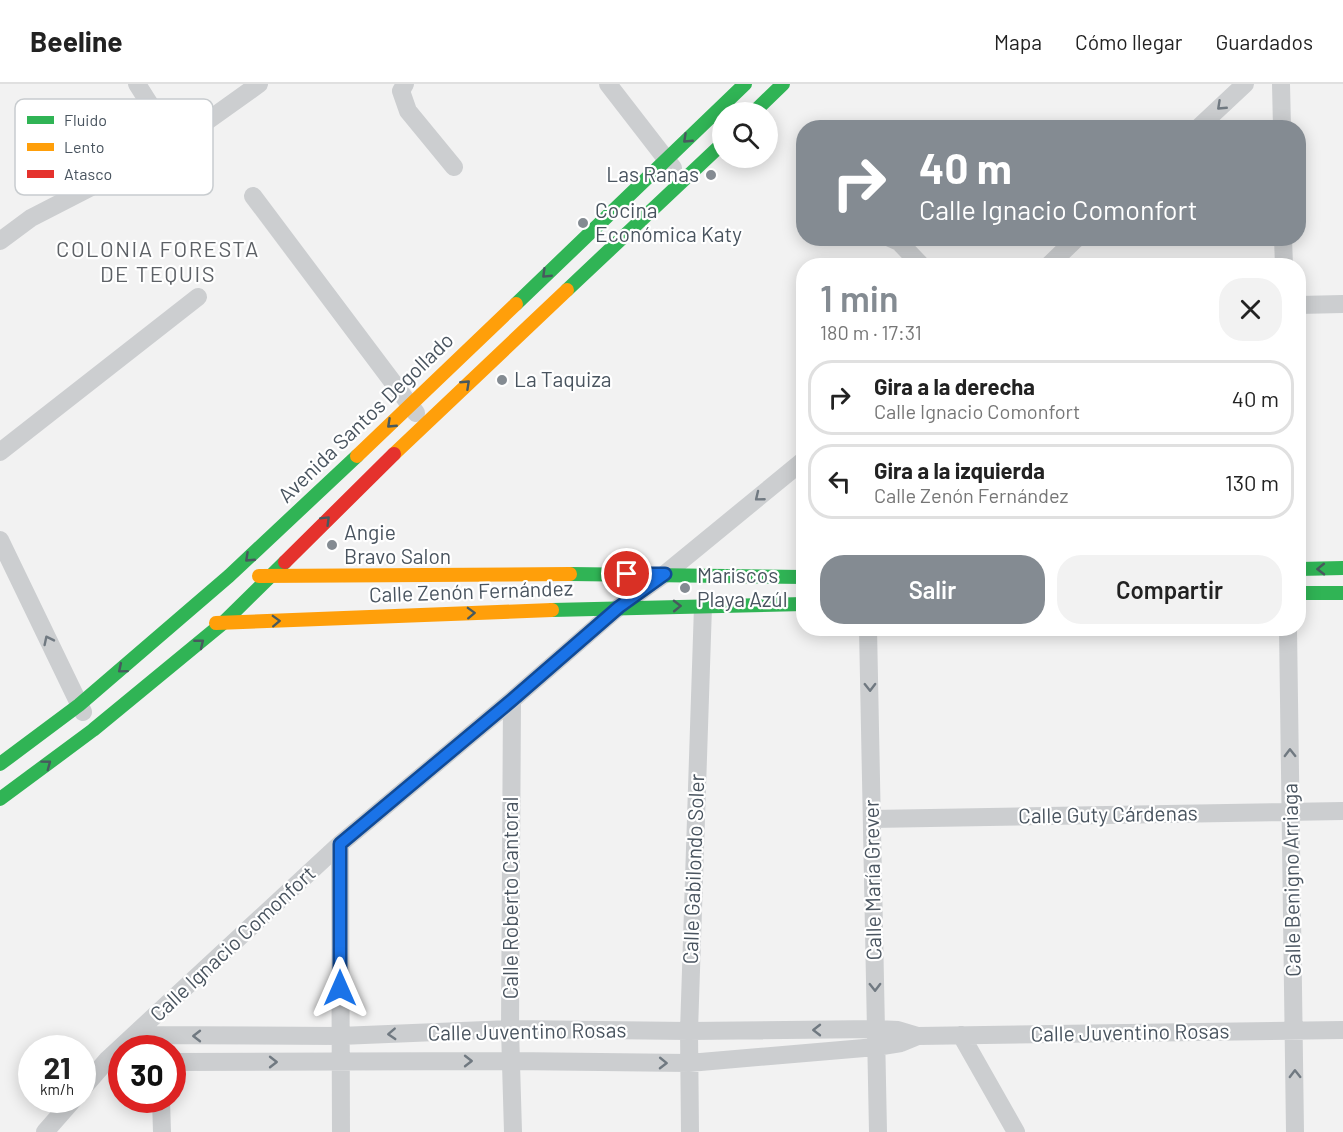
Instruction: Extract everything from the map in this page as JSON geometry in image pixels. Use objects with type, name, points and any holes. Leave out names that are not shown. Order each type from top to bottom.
[{"type":"main road","name":"Avenida Santos Degollado","points":[[0,764],[79,705],[230,576],[745,84]]},
{"type":"main road","points":[[764,102],[783,84]]},
{"type":"main road","points":[[0,799],[93,730],[223,623],[424,424],[712,153]]},
{"type":"main road","points":[[1306,569],[1343,568]]},
{"type":"main road","name":"Calle Zenón Fernández","points":[[230,576],[665,574],[796,577]]},
{"type":"main road","points":[[1306,593],[1343,593]]},
{"type":"main road","name":"Calle Zenón Fernández","points":[[176,624],[619,607],[796,604]]},
{"type":"street","points":[[137,84],[146,99]]},
{"type":"street","points":[[213,117],[260,84]]},
{"type":"street","points":[[405,84],[401,91],[408,111],[454,167]]},
{"type":"street","points":[[608,84],[665,159],[684,180]]},
{"type":"street","points":[[1207,120],[1245,84]]},
{"type":"street","points":[[1281,84],[1282,120]]},
{"type":"street","points":[[0,241],[31,218],[76,195]]},
{"type":"street","points":[[253,196],[424,424]]},
{"type":"street","points":[[903,246],[914,258]]},
{"type":"street","points":[[1056,258],[1069,246]]},
{"type":"street","points":[[0,452],[198,297]]},
{"type":"street","points":[[1306,305],[1343,304]]},
{"type":"street","name":"Calle Ignacio Comonfort","points":[[136,1035],[340,844],[619,607],[665,574],[796,467]]},
{"type":"street","points":[[0,540],[93,730]]},
{"type":"street","name":"Calle Gabilondo Soler","points":[[690,1132],[689,1031],[703,606]]},
{"type":"street","name":"Calle María Grever","points":[[868,636],[878,1132]]},
{"type":"street","name":"Calle Benigno Arriaga","points":[[1288,636],[1296,1132]]},
{"type":"street","name":"Calle Roberto Cantoral","points":[[512,700],[510,1029],[513,1132]]},
{"type":"street","name":"Calle Guty Cárdenas","points":[[872,819],[1343,811]]},
{"type":"street","points":[[340,844],[341,1132]]},
{"type":"street","name":"Calle Juventino Rosas","points":[[186,1041],[510,1029],[689,1031],[876,1038],[901,1043],[918,1036],[1343,1030]]},
{"type":"street","points":[[961,1035],[1016,1132]]},
{"type":"street","name":"Calle Juventino Rosas","points":[[186,1062],[690,1063],[876,1038]]},
{"type":"street","name":"Calle Ignacio Comonfort","points":[[96,1077],[108,1066]]},
{"type":"street","points":[[45,1132],[62,1113]]},
{"type":"street","points":[[161,1113],[162,1132]]},
{"type":"traffic: fast","points":[[516,304],[745,84]]},
{"type":"traffic: fast","points":[[764,102],[783,84]]},
{"type":"traffic: fast","points":[[567,290],[712,153]]},
{"type":"traffic: fast","points":[[0,764],[79,705],[229,576],[357,456]]},
{"type":"traffic: fast","points":[[0,799],[93,730],[223,623],[285,562]]},
{"type":"traffic: fast","points":[[1306,569],[1343,568]]},
{"type":"traffic: fast","points":[[570,574],[796,577]]},
{"type":"traffic: fast","points":[[1306,593],[1343,593]]},
{"type":"traffic: fast","points":[[552,610],[796,604]]},
{"type":"traffic: slow","points":[[394,454],[567,290]]},
{"type":"traffic: slow","points":[[357,456],[516,304]]},
{"type":"traffic: slow","points":[[259,576],[570,574]]},
{"type":"traffic: slow","points":[[216,623],[552,610]]},
{"type":"traffic: jam","points":[[285,562],[394,454]]},
{"type":"place","name":"Las Ranas","points":[[711,175]]},
{"type":"place","name":"Cocina Económica Katy","points":[[583,223]]},
{"type":"place","name":"La Taquiza","points":[[502,380]]},
{"type":"place","name":"Angie Bravo Salon","points":[[332,545]]},
{"type":"place","name":"Mariscos Playa Azúl","points":[[685,588]]},
{"type":"district","name":"COLONIA FORESTA DE TEQUIS","points":[[158,262]]},
{"type":"route","points":[[340,988],[340,844],[619,607],[665,574],[627,574]]}]
